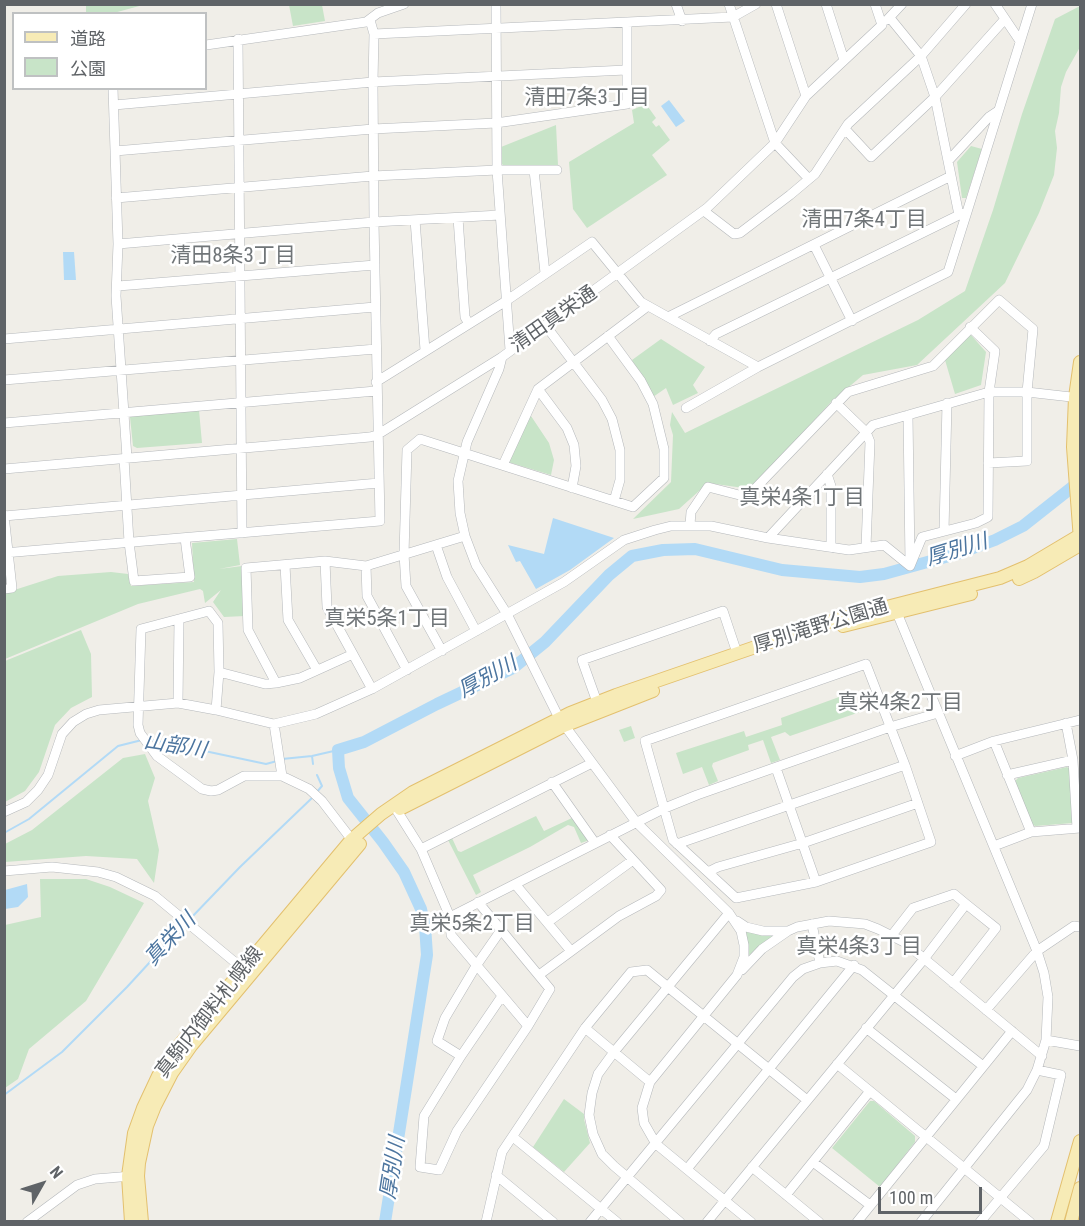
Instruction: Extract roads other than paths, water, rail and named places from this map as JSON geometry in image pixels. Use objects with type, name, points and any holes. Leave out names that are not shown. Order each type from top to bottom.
[{"type":"main road","points":[[1080,362],[1074,468],[1080,539]]},
{"type":"main road","name":"厚別滝野公園通","points":[[562,722],[774,648],[1000,578],[1080,539]]},
{"type":"main road","name":"厚別滝野公園通","points":[[562,722],[597,702],[828,622],[896,609]]},
{"type":"main road","name":"真駒内御料札幌線","points":[[132,1221],[134,1133],[158,1076],[176,1049],[246,972],[357,840],[383,817],[413,792],[562,722]]},
{"type":"main road","points":[[1057,1221],[1080,1141]]},
{"type":"main road","name":"真駒内御料札幌線","points":[[133,1176],[142,1221]]},
{"type":"main road","points":[[1071,1221],[1080,1188]]},
{"type":"street","points":[[207,45],[370,20],[378,13],[404,4]]},
{"type":"street","points":[[4,469],[377,435],[506,354],[506,301],[497,170],[496,4]]},
{"type":"street","points":[[676,4],[682,21]]},
{"type":"street","points":[[729,4],[775,143],[809,179]]},
{"type":"street","points":[[374,34],[733,17],[756,4]]},
{"type":"street","points":[[776,4],[806,96]]},
{"type":"street","points":[[826,4],[844,60]]},
{"type":"street","points":[[875,4],[882,25]]},
{"type":"street","name":"清田真栄通","points":[[732,916],[636,822],[562,722],[507,614],[476,565],[465,536],[460,513],[458,481],[464,453],[506,354],[704,211],[775,143],[806,96],[890,18],[902,4]]},
{"type":"street","points":[[704,211],[734,234],[740,233],[809,179],[844,129],[921,57],[966,4]]},
{"type":"street","points":[[995,4],[1020,40]]},
{"type":"street","points":[[686,408],[758,367],[948,272],[963,213],[1032,4]]},
{"type":"street","points":[[890,18],[921,57],[935,97],[951,176],[963,213]]},
{"type":"street","points":[[844,129],[871,157],[935,97],[1005,19]]},
{"type":"street","points":[[6,553],[380,522],[373,176],[374,34],[370,20]]},
{"type":"street","points":[[115,152],[373,129],[496,123],[627,104],[627,23]]},
{"type":"street","points":[[238,39],[242,533]]},
{"type":"street","points":[[114,105],[372,82],[626,70]]},
{"type":"street","points":[[113,90],[118,244],[116,296],[122,370],[129,542],[134,581],[190,577],[185,538]]},
{"type":"street","points":[[948,161],[989,117],[998,111]]},
{"type":"street","points":[[116,198],[373,176],[497,170],[557,170]]},
{"type":"street","points":[[534,170],[545,273]]},
{"type":"street","points":[[668,317],[951,176]]},
{"type":"street","points":[[711,341],[716,334],[963,213]]},
{"type":"street","points":[[118,244],[374,222],[500,215]]},
{"type":"street","points":[[458,218],[465,317],[468,324]]},
{"type":"street","points":[[416,220],[425,350]]},
{"type":"street","points":[[4,423],[242,402],[376,386],[425,350],[506,301],[591,242],[640,302],[758,367]]},
{"type":"street","points":[[814,245],[852,321]]},
{"type":"street","points":[[118,286],[375,265]]},
{"type":"street","points":[[690,525],[691,512],[708,487],[747,497],[848,392],[864,385],[933,366],[999,300],[1033,329],[1028,392],[1027,461],[987,463]]},
{"type":"street","points":[[503,465],[538,389],[648,306]]},
{"type":"street","points":[[4,339],[375,307]]},
{"type":"street","points":[[546,326],[602,400],[612,419],[620,450],[620,480],[614,501]]},
{"type":"street","points":[[910,566],[922,537],[976,523],[988,517],[989,392],[995,351],[970,327]]},
{"type":"street","points":[[442,651],[406,586],[404,554],[407,450],[420,439],[633,507],[664,478],[664,449],[660,426],[645,388],[608,336]]},
{"type":"street","points":[[4,380],[376,349]]},
{"type":"street","points":[[538,389],[567,428],[574,445],[576,466],[572,488]]},
{"type":"street","points":[[768,538],[873,425],[989,392],[1028,392],[1078,397]]},
{"type":"street","points":[[836,403],[866,432],[870,442],[866,547]]},
{"type":"street","points":[[944,531],[947,403]]},
{"type":"street","points":[[908,415],[910,566]]},
{"type":"street","points":[[826,474],[831,486],[831,548]]},
{"type":"street","points":[[4,589],[12,588],[6,553],[4,515],[379,483]]},
{"type":"street","points":[[4,812],[26,802],[38,790],[48,775],[62,734],[73,722],[86,714],[99,710],[178,702],[274,724],[316,714],[372,689],[442,651],[564,582],[624,540],[671,526],[711,525],[768,538],[849,550],[884,545],[910,566]]},
{"type":"street","points":[[276,682],[248,630],[246,568],[326,561],[366,566],[465,536]]},
{"type":"street","points":[[436,545],[447,577],[476,631]]},
{"type":"street","points":[[326,561],[327,607],[372,689]]},
{"type":"street","points":[[285,565],[288,620],[317,670]]},
{"type":"street","points":[[366,566],[367,596],[407,670]]},
{"type":"street","points":[[896,609],[1037,951],[1048,997],[1046,1040],[1037,1070],[1027,1090],[921,1221]]},
{"type":"street","points":[[216,710],[219,672],[218,623],[210,611],[141,629],[140,733],[158,756],[202,789],[211,791],[218,790],[244,776],[281,773],[309,789],[357,840]]},
{"type":"street","points":[[597,702],[582,660],[593,656],[723,611],[737,653]]},
{"type":"street","points":[[178,702],[179,619]]},
{"type":"street","points":[[219,672],[266,684],[300,678],[353,654]]},
{"type":"street","points":[[866,664],[890,727],[931,842],[816,882],[736,898],[673,840],[645,741],[866,664]]},
{"type":"street","points":[[450,917],[665,808],[890,727],[938,713]]},
{"type":"street","points":[[956,756],[994,741],[1080,720]]},
{"type":"street","points":[[994,846],[1031,832],[1079,828],[1073,760],[1066,723]]},
{"type":"street","points":[[274,724],[281,773]]},
{"type":"street","points":[[994,741],[1031,832]]},
{"type":"street","points":[[1007,775],[1073,760]]},
{"type":"street","points":[[421,849],[592,763]]},
{"type":"street","points":[[677,844],[905,765]]},
{"type":"street","points":[[776,768],[816,882]]},
{"type":"street","points":[[552,782],[596,843]]},
{"type":"street","points":[[708,872],[718,867],[803,843],[918,803]]},
{"type":"street","points":[[396,808],[421,849],[450,917],[451,935],[528,1026]]},
{"type":"street","points":[[539,975],[619,916],[656,896],[661,890],[610,835]]},
{"type":"street","points":[[548,922],[633,861]]},
{"type":"street","points":[[4,871],[52,867],[116,876],[155,896],[246,972]]},
{"type":"street","points":[[515,884],[572,951]]},
{"type":"street","points":[[892,935],[913,908],[954,894],[996,928],[953,983]]},
{"type":"street","points":[[478,902],[550,989],[528,1026],[457,1131],[439,1170],[420,1167],[424,1116],[502,996]]},
{"type":"street","points":[[707,1221],[924,959],[966,904]]},
{"type":"street","points":[[732,916],[746,927],[763,931],[788,931],[812,924],[847,921],[865,924],[892,935],[1042,1056]]},
{"type":"street","points":[[732,916],[741,931],[744,945],[744,957],[737,975]]},
{"type":"street","points":[[680,1221],[627,1178],[602,1154],[593,1134],[589,1115],[592,1093],[598,1074],[614,1053],[668,987],[732,916]]},
{"type":"street","points":[[812,924],[820,963]]},
{"type":"street","points":[[986,1010],[1037,951],[1074,926],[1080,927]]},
{"type":"street","points":[[461,1056],[437,1041],[445,1018],[501,930]]},
{"type":"street","points":[[751,1221],[656,1144],[644,1123],[642,1108],[650,1082],[737,975],[762,949],[788,931]]},
{"type":"street","points":[[590,1221],[656,1144],[737,1043],[793,977],[803,969],[820,963],[837,961],[854,965],[894,994],[983,1066]]},
{"type":"street","points":[[687,1169],[854,965]]},
{"type":"street","points":[[486,1221],[502,1152],[585,1028],[630,972],[647,970],[807,1100]]},
{"type":"street","points":[[585,1028],[650,1082]]},
{"type":"street","points":[[866,1028],[956,1099]]},
{"type":"street","points":[[856,1221],[1012,1031]]},
{"type":"street","points":[[1046,1040],[1080,1046]]},
{"type":"street","points":[[837,1064],[1030,1221]]},
{"type":"street","points":[[980,1221],[1044,1146],[1061,1075],[1037,1070]]},
{"type":"street","points":[[786,1195],[870,1091]]},
{"type":"street","points":[[513,1137],[617,1221]]},
{"type":"street","points":[[813,1162],[870,1205]]},
{"type":"street","points":[[752,1167],[819,1221]]},
{"type":"street","points":[[496,1175],[553,1221]]},
{"type":"street","points":[[27,1221],[77,1185],[94,1179],[133,1176]]},
{"type":"water","points":[[669,100],[685,121],[676,127],[661,106]]},
{"type":"water","points":[[63,252],[74,252],[76,280],[64,280]]},
{"type":"water","points":[[553,518],[614,538],[570,570],[536,589],[520,561],[516,562],[508,545],[544,554]]},
{"type":"water","points":[[27,884],[28,897],[18,907],[5,909],[5,890]]},
{"type":"waterway","name":"厚別川","points":[[385,1222],[427,955],[425,926],[421,909],[404,872],[348,798],[339,768],[338,750],[364,742],[513,668],[545,642],[609,575],[632,556],[663,550],[695,549],[782,570],[860,577],[884,574],[960,553],[995,540],[1023,526],[1080,481]]},
{"type":"waterway","name":"山部川","points":[[148,739],[266,764],[277,761]]},
{"type":"waterway","name":"山部川","points":[[4,833],[29,819],[118,746],[142,740]]},
{"type":"waterway","name":"山部川","points":[[282,759],[338,750]]},
{"type":"waterway","name":"真栄川","points":[[312,756],[313,764]]},
{"type":"waterway","name":"真栄川","points":[[316,793],[322,786],[317,775]]},
{"type":"waterway","name":"真栄川","points":[[189,920],[313,797]]},
{"type":"waterway","name":"真栄川","points":[[4,1095],[62,1052],[127,987],[185,924]]},
{"type":"district","name":"清田7条3丁目","points":[[587,99]]},
{"type":"district","name":"清田7条4丁目","points":[[864,221]]},
{"type":"district","name":"清田8条3丁目","points":[[233,257]]},
{"type":"district","name":"真栄4条1丁目","points":[[802,499]]},
{"type":"district","name":"真栄5条1丁目","points":[[387,620]]},
{"type":"district","name":"真栄4条2丁目","points":[[900,704]]},
{"type":"district","name":"真栄5条2丁目","points":[[472,925]]},
{"type":"district","name":"真栄4条3丁目","points":[[859,948]]}]
